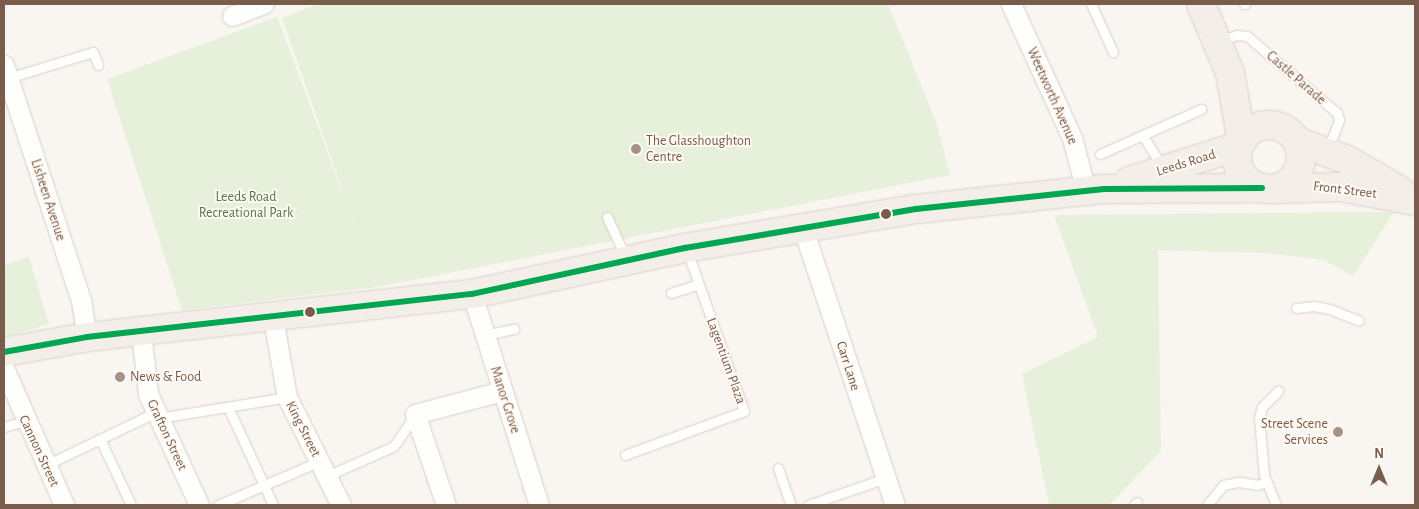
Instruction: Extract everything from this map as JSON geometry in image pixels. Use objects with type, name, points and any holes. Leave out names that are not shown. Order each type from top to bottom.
[{"type":"main road","points":[[1201,4],[1230,73],[1240,144],[1241,172],[1246,180],[1268,188],[1284,186],[1298,171],[1300,151],[1287,134],[1251,104],[1230,73]]},
{"type":"main road","points":[[1240,144],[1259,127],[1287,134]]},
{"type":"main road","name":"Front Street","points":[[1287,134],[1347,160],[1415,201]]},
{"type":"main road","name":"Leeds Road","points":[[1095,190],[1164,170],[1240,144]]},
{"type":"main road","name":"Front Street","points":[[1268,188],[1341,186],[1415,201]]},
{"type":"main road","name":"Leeds Road","points":[[4,352],[87,337],[273,318],[472,294],[686,248],[802,226],[916,209],[1095,190],[1268,188]]},
{"type":"street","points":[[232,16],[264,4]]},
{"type":"street","name":"Weetworth Avenue","points":[[1011,4],[1095,190]]},
{"type":"street","name":"Lisheen Avenue","points":[[6,72],[81,300],[87,337]]},
{"type":"street","name":"Carr Lane","points":[[802,226],[895,505]]},
{"type":"street","name":"Manor Grove","points":[[472,294],[539,505]]},
{"type":"street","name":"King Street","points":[[273,318],[287,397],[341,505]]},
{"type":"street","name":"Grafton Street","points":[[142,332],[148,394],[199,505]]},
{"type":"street","name":"Cannon Street","points":[[4,368],[25,422],[64,505]]},
{"type":"street","points":[[446,505],[415,414],[502,390]]},
{"type":"lane","points":[[1091,4],[1113,52]]},
{"type":"lane","name":"Castle Parade","points":[[1218,41],[1237,35],[1248,36],[1337,113],[1339,120],[1327,152]]},
{"type":"lane","points":[[6,72],[93,52],[98,65]]},
{"type":"lane","points":[[1100,154],[1201,109]]},
{"type":"lane","points":[[1143,136],[1164,170],[1189,185],[1216,189]]},
{"type":"lane","points":[[607,216],[627,261]]},
{"type":"lane","name":"Lagentium Plaza","points":[[625,455],[744,412],[686,248]]},
{"type":"lane","points":[[671,293],[698,284]]},
{"type":"lane","points":[[1296,308],[1314,306],[1330,309],[1359,321]]},
{"type":"lane","points":[[484,335],[514,329]]},
{"type":"lane","points":[[1276,505],[1266,482],[1259,418],[1262,407],[1278,392]]},
{"type":"lane","points":[[45,465],[157,415],[228,407],[287,397]]},
{"type":"lane","points":[[228,407],[274,505]]},
{"type":"lane","points":[[218,505],[264,484],[394,446],[415,414]]},
{"type":"lane","points":[[4,428],[25,422]]},
{"type":"lane","points":[[100,439],[131,505]]},
{"type":"lane","points":[[778,468],[790,505]]},
{"type":"lane","points":[[808,505],[886,478]]},
{"type":"lane","points":[[1207,505],[1223,486],[1239,482],[1257,485],[1266,482]]},
{"type":"green space","name":"The Glasshoughton Centre","points":[[319,4],[888,4],[936,122],[950,175],[377,287],[182,310],[107,79],[277,17],[360,240],[282,18]]},
{"type":"green space","points":[[1394,212],[1353,276],[1324,260],[1267,253],[1158,250],[1161,451],[1109,505],[1049,505],[1022,374],[1098,337],[1054,215]]},
{"type":"green space","points":[[29,257],[49,324],[4,337],[4,265]]},
{"type":"transit line","points":[[4,352],[87,337],[472,294],[685,248],[916,209],[1104,189],[1262,188]]},
{"type":"place","name":"The Glasshoughton Centre","points":[[636,149]]},
{"type":"place","name":"News & Food","points":[[120,377]]},
{"type":"place","name":"Street Scene Services","points":[[1338,432]]},
{"type":"park label","name":"Leeds Road Recreational Park","points":[[246,206]]}]
